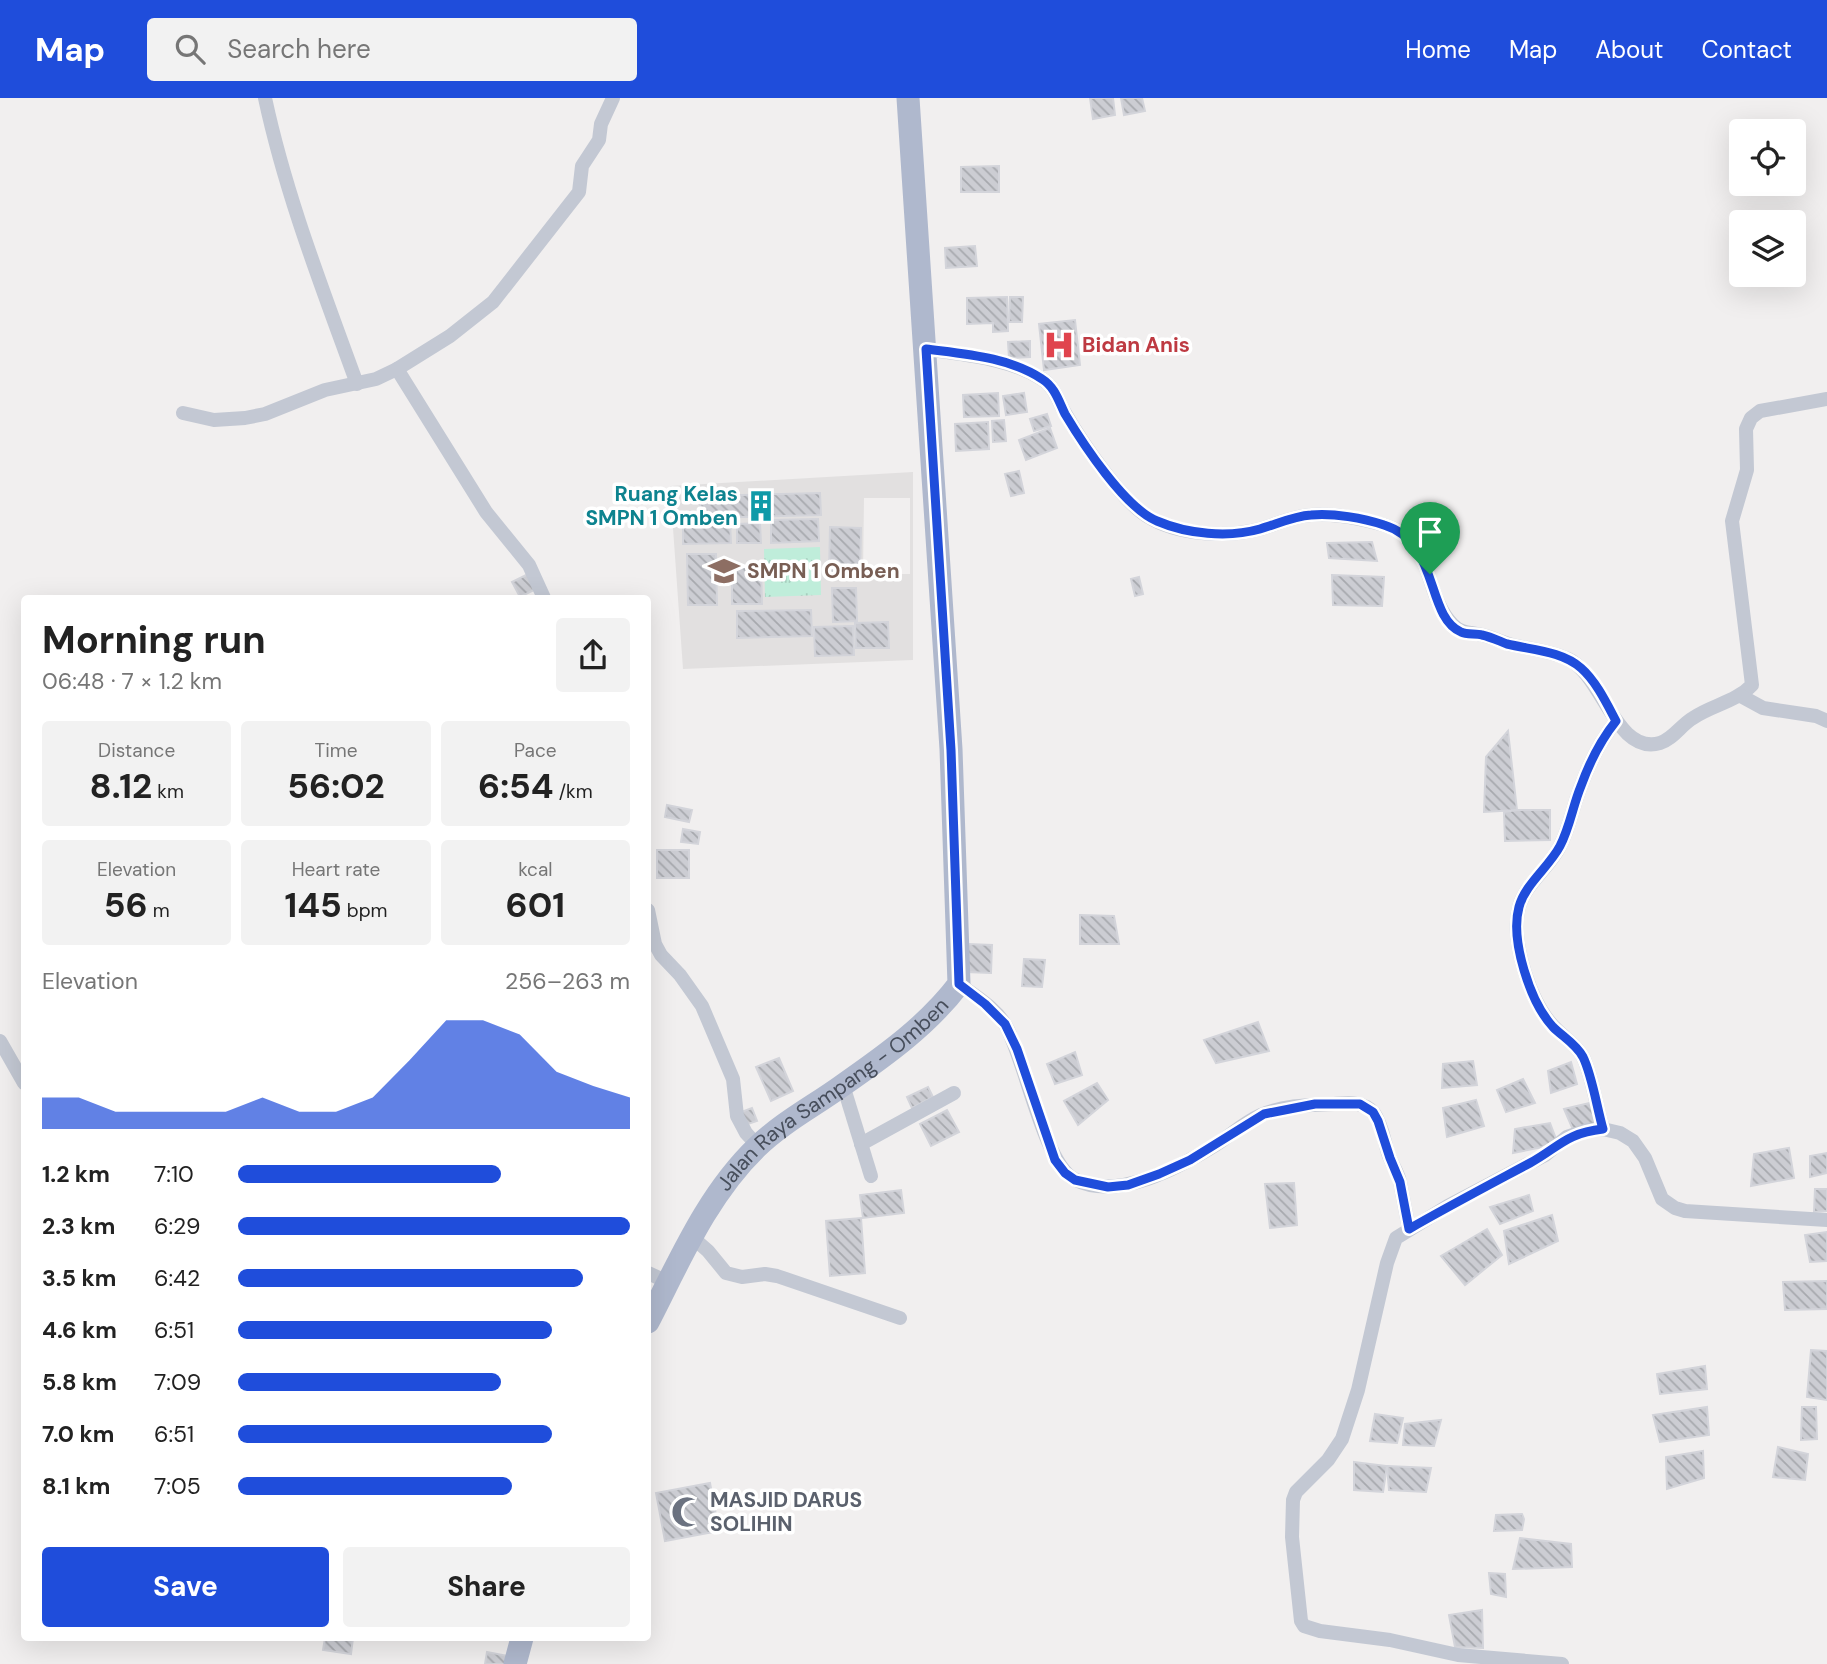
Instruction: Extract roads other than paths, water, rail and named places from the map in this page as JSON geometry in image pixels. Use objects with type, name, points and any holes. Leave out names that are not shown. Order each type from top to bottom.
[{"type":"main road","name":"Jalan Raya Sampang - Omben","points":[[651,1309],[658,1278],[692,1237],[734,1170],[794,1117],[843,1085],[923,1025],[959,984],[951,750],[908,98]]},
{"type":"main road","points":[[515,1664],[521,1641]]},
{"type":"street","points":[[265,98],[273,135],[303,230],[357,384]]},
{"type":"street","points":[[183,413],[214,420],[265,414],[325,390],[357,384],[397,369],[450,336],[493,302],[579,192],[582,166],[599,140],[601,124],[613,98]]},
{"type":"street","points":[[926,349],[976,356],[1010,365],[1045,380],[1057,395],[1064,412],[1089,452],[1144,515],[1157,521],[1212,534],[1257,530],[1311,514],[1386,525],[1406,537],[1418,550],[1430,574],[1443,613],[1461,632],[1556,654],[1572,661],[1584,670],[1616,721],[1629,736],[1652,744],[1661,743],[1693,717],[1741,696],[1752,685],[1732,521],[1747,470],[1747,425],[1760,411],[1827,399]]},
{"type":"street","points":[[397,369],[486,512],[529,565],[543,595]]},
{"type":"street","points":[[1741,696],[1763,708],[1816,716],[1827,722]]},
{"type":"street","points":[[1603,1129],[1583,1058],[1571,1042],[1552,1026],[1531,990],[1519,946],[1518,909],[1525,892],[1560,846],[1598,745],[1616,721]]},
{"type":"street","points":[[651,925],[655,944],[661,955],[680,975],[702,1006],[733,1079],[737,1116],[758,1146]]},
{"type":"street","points":[[959,984],[1005,1024],[1017,1049],[1055,1160],[1065,1173],[1075,1180],[1108,1187],[1128,1185],[1190,1160],[1264,1114],[1315,1104],[1360,1104],[1373,1112],[1378,1121],[1400,1182],[1409,1229]]},
{"type":"street","points":[[0,1041],[21,1078]]},
{"type":"street","points":[[843,1085],[871,1176]]},
{"type":"street","points":[[861,1144],[954,1093]]},
{"type":"street","points":[[1562,1664],[1458,1656],[1390,1640],[1320,1632],[1304,1626],[1299,1615],[1292,1537],[1293,1500],[1296,1492],[1328,1461],[1342,1439],[1358,1390],[1396,1238],[1545,1155],[1567,1137],[1588,1130],[1603,1129],[1620,1132],[1633,1141],[1645,1158],[1662,1199],[1675,1208],[1685,1211],[1827,1220]]},
{"type":"street","points":[[692,1237],[726,1273],[742,1277],[765,1274],[777,1276],[900,1318]]},
{"type":"place","name":"Bidan Anis","points":[[1059,345]]},
{"type":"place","name":"Ruang Kelas SMPN 1 Omben","points":[[761,506]]},
{"type":"place","name":"SMPN 1 Omben","points":[[724,571]]},
{"type":"place","name":"MASJID DARUS SOLIHIN","points":[[687,1512]]}]
